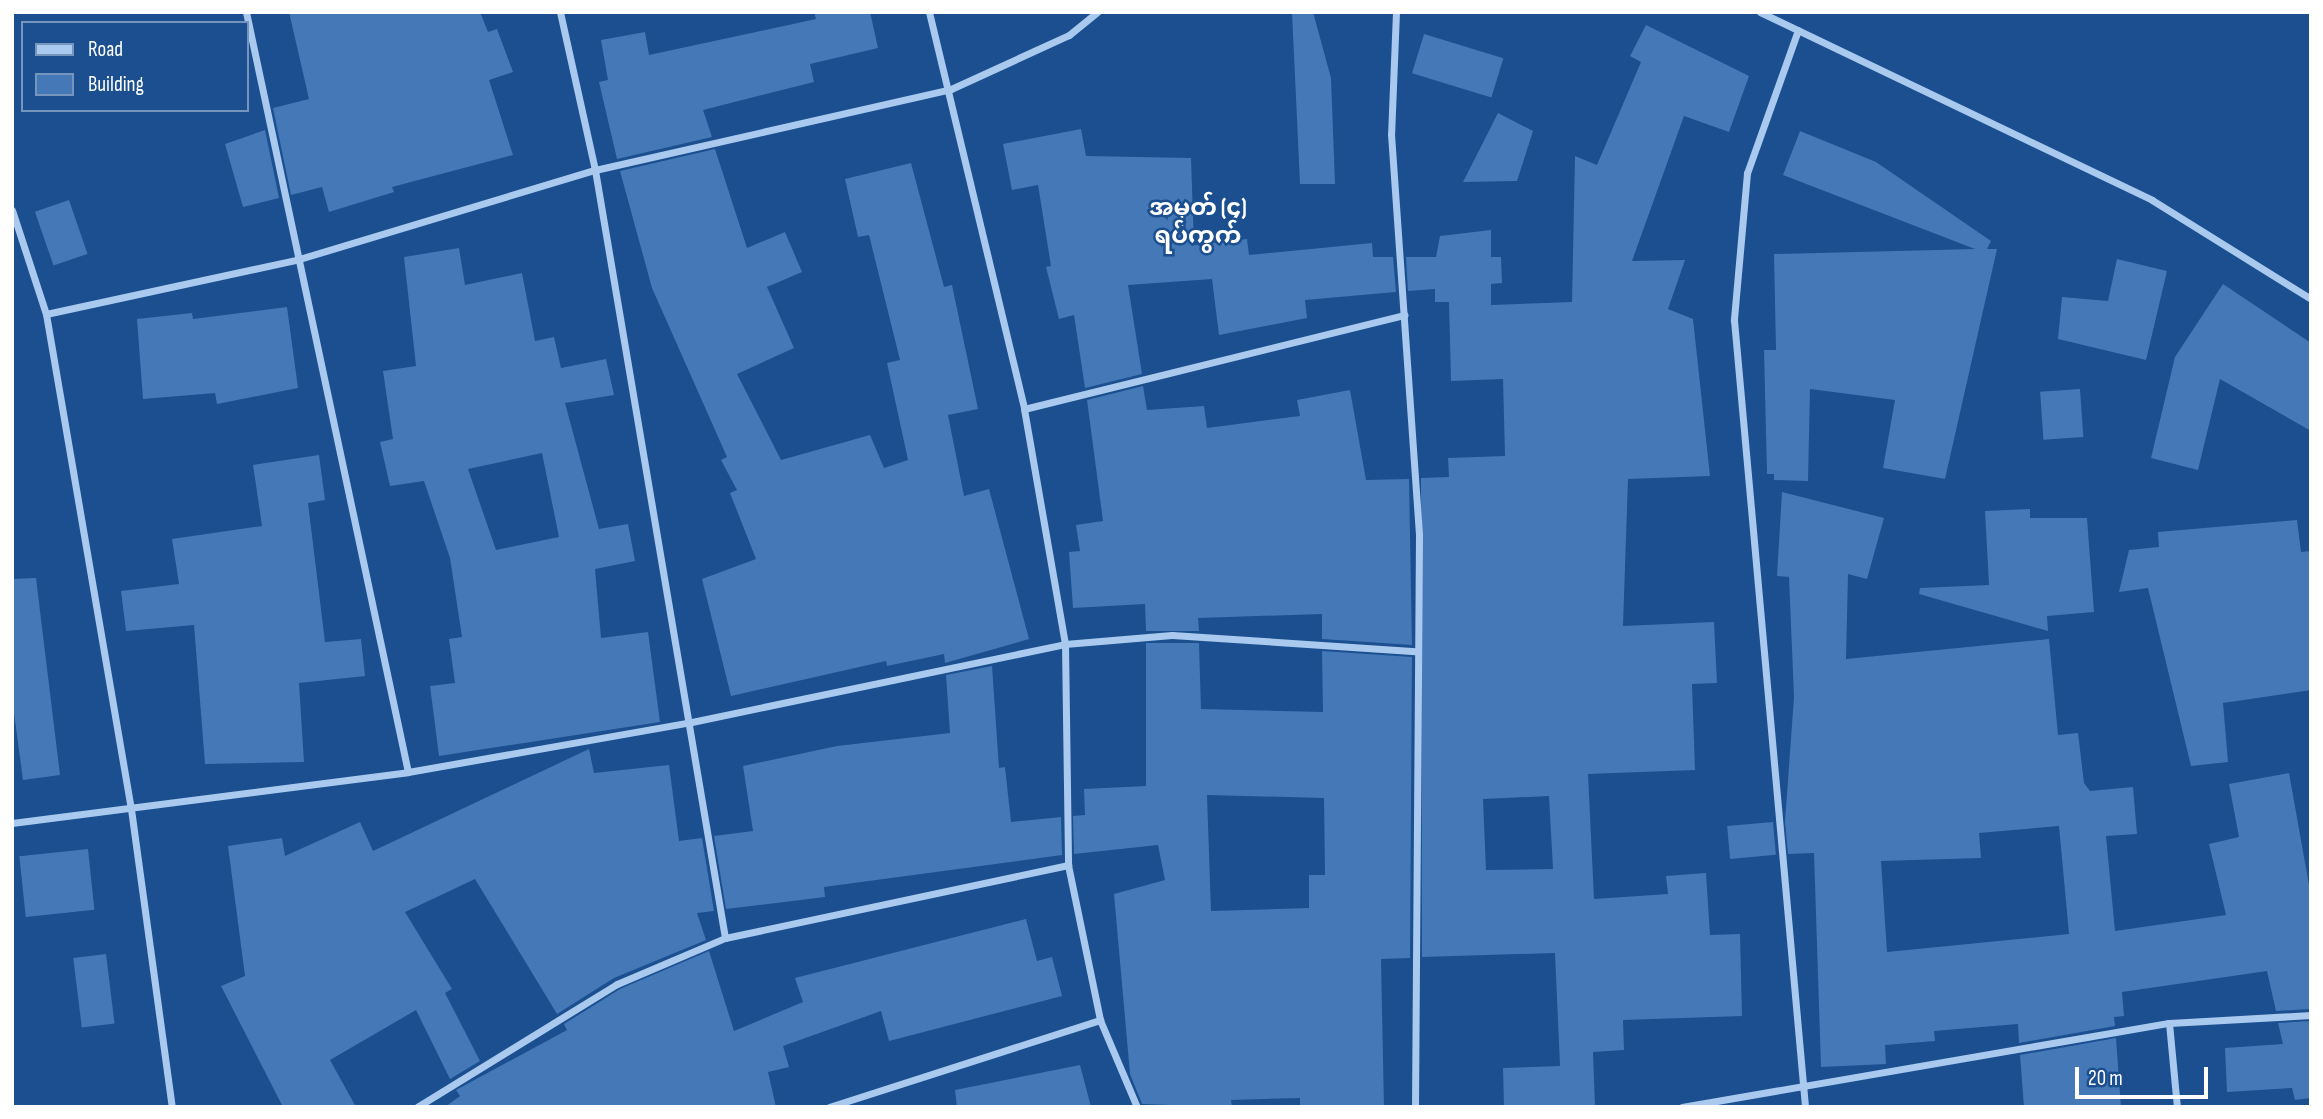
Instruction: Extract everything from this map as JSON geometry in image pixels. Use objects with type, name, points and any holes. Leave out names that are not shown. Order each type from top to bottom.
[{"type":"street","points":[[559,12],[595,170],[725,938]]},
{"type":"street","points":[[929,12],[951,89],[1024,409],[1065,644],[1068,865],[1100,1020],[1137,1107]]},
{"type":"street","points":[[46,314],[296,260],[595,170],[951,89],[1069,35],[1097,12]]},
{"type":"street","points":[[1396,12],[1391,134],[1419,535],[1415,652],[1415,1107]]},
{"type":"street","points":[[1760,12],[2152,200],[2311,299]]},
{"type":"street","points":[[248,22],[296,260],[408,772]]},
{"type":"street","points":[[1798,30],[1747,173],[1734,320],[1805,1107]]},
{"type":"street","points":[[12,210],[46,314],[131,810],[172,1107]]},
{"type":"street","points":[[1024,409],[1405,315]]},
{"type":"street","points":[[12,823],[131,810],[408,772],[687,723],[1065,644],[1172,635],[1415,652]]},
{"type":"street","points":[[417,1107],[617,984],[725,938],[1068,865]]},
{"type":"street","points":[[1682,1107],[1804,1091],[2169,1023],[2311,1015]]},
{"type":"street","points":[[829,1107],[1100,1020]]},
{"type":"street","points":[[2169,1023],[2177,1107]]},
{"type":"building","points":[[289,12],[480,12],[488,32],[497,29],[513,72],[489,80],[513,155],[392,187],[394,192],[329,212],[322,187],[291,195],[273,108],[309,99]]},
{"type":"building","points":[[814,12],[870,12],[878,48],[810,64],[814,82],[703,110],[712,137],[617,159],[599,82],[608,80],[601,40],[645,32],[649,55],[816,19]]},
{"type":"building","points":[[1292,12],[1313,12],[1331,78],[1335,184],[1300,184]]},
{"type":"building","points":[[1646,25],[1749,76],[1729,132],[1684,116],[1632,261],[1685,260],[1668,309],[1693,319],[1710,476],[1628,479],[1623,626],[1714,622],[1717,683],[1692,684],[1695,770],[1588,774],[1594,899],[1668,894],[1666,876],[1706,873],[1710,935],[1740,934],[1742,1016],[1623,1020],[1624,1050],[1593,1052],[1595,1107],[1504,1107],[1503,1068],[1560,1066],[1555,953],[1422,957],[1421,478],[1449,477],[1448,458],[1505,456],[1503,379],[1451,381],[1449,302],[1435,302],[1435,289],[1408,291],[1406,257],[1436,257],[1440,236],[1491,230],[1491,257],[1501,257],[1502,283],[1491,284],[1491,305],[1572,302],[1575,156],[1597,165],[1641,62],[1630,56]],"holes":[[[1549,796],[1553,869],[1486,870],[1483,799]]]},
{"type":"building","points":[[1424,34],[1503,58],[1491,97],[1412,73]]},
{"type":"building","points":[[1498,113],[1533,131],[1517,181],[1463,182]]},
{"type":"building","points":[[1081,129],[1086,156],[1191,158],[1194,245],[1247,239],[1249,255],[1372,243],[1373,257],[1393,257],[1396,292],[1305,300],[1307,318],[1219,335],[1212,279],[1128,285],[1142,374],[1085,388],[1074,315],[1059,319],[1046,267],[1051,266],[1038,185],[1012,190],[1003,144]]},
{"type":"building","points":[[265,130],[279,198],[243,207],[225,144]]},
{"type":"building","points":[[1800,131],[1876,162],[1991,241],[1987,249],[1997,249],[1945,479],[1883,468],[1895,400],[1810,389],[1808,481],[1774,480],[1774,474],[1767,474],[1764,350],[1776,350],[1774,254],[1975,249],[1783,175]]},
{"type":"building","points":[[715,149],[747,248],[785,232],[802,272],[767,287],[794,348],[737,374],[781,460],[870,435],[884,468],[908,460],[887,363],[900,360],[869,235],[858,237],[845,179],[911,163],[944,287],[952,285],[978,409],[948,415],[964,496],[989,489],[1029,639],[945,663],[944,654],[887,666],[886,661],[731,696],[702,579],[756,559],[730,493],[737,490],[721,460],[727,457],[652,288],[620,171]]},
{"type":"building","points":[[69,200],[88,254],[54,266],[35,212]]},
{"type":"building","points":[[459,248],[465,285],[522,273],[535,341],[554,337],[561,368],[606,359],[614,395],[565,403],[599,529],[628,524],[635,561],[595,569],[601,638],[648,632],[660,722],[439,756],[430,686],[455,683],[449,639],[462,637],[450,558],[424,481],[390,486],[380,442],[393,439],[383,371],[416,366],[404,257]],"holes":[[[542,453],[559,537],[496,550],[468,469]]]},
{"type":"building","points":[[2117,259],[2167,271],[2146,360],[2058,339],[2062,297],[2108,301]]},
{"type":"building","points":[[2223,284],[2311,343],[2311,431],[2220,379],[2198,470],[2151,458],[2175,357]]},
{"type":"building","points":[[287,307],[298,388],[217,404],[215,393],[143,399],[137,319],[192,313],[193,319]]},
{"type":"building","points":[[1143,386],[1147,410],[1204,406],[1207,428],[1300,416],[1297,400],[1350,390],[1366,480],[1409,479],[1412,645],[1322,639],[1322,614],[1198,618],[1199,631],[1146,631],[1145,604],[1073,608],[1069,552],[1080,551],[1076,525],[1103,521],[1087,400]]},
{"type":"building","points":[[2080,389],[2083,437],[2043,440],[2040,392]]},
{"type":"building","points":[[319,455],[325,500],[308,503],[325,642],[361,639],[365,676],[299,683],[304,762],[205,764],[194,625],[126,631],[121,591],[179,584],[172,539],[262,526],[253,465]]},
{"type":"building","points":[[1782,492],[1884,518],[1867,579],[1848,574],[1846,659],[2049,639],[2058,735],[2078,733],[2084,783],[2090,791],[2133,787],[2137,834],[2106,836],[2115,931],[2226,915],[2209,844],[2239,837],[2229,784],[2289,773],[2311,896],[2311,1009],[2276,1011],[2267,971],[2122,992],[2124,1016],[2114,1017],[2115,1026],[2019,1043],[2018,1024],[1934,1031],[1935,1041],[1885,1045],[1886,1064],[1821,1067],[1814,853],[1788,854],[1785,822],[1794,697],[1789,577],[1777,576]],"holes":[[[2059,826],[2069,934],[1887,952],[1881,861],[1981,858],[1979,833]]]},
{"type":"building","points":[[2030,509],[2030,518],[2087,518],[2094,612],[2047,616],[2048,631],[1919,594],[1920,588],[1989,585],[1985,511]]},
{"type":"building","points":[[2297,520],[2301,552],[2311,551],[2311,690],[2223,703],[2228,762],[2191,766],[2148,588],[2119,592],[2129,550],[2159,547],[2158,532]]},
{"type":"building","points":[[36,578],[60,775],[23,780],[12,698],[12,579]]},
{"type":"building","points":[[1146,643],[1199,643],[1201,709],[1323,712],[1322,651],[1412,657],[1410,958],[1381,959],[1384,1107],[1300,1107],[1300,1098],[1231,1100],[1232,1107],[1142,1104],[1130,1074],[1114,894],[1165,880],[1158,845],[1074,854],[1073,816],[1085,815],[1084,789],[1146,786]],"holes":[[[1207,795],[1324,798],[1325,875],[1309,875],[1309,908],[1211,911]]]},
{"type":"building","points":[[992,666],[999,768],[1005,767],[1011,822],[1061,817],[1062,855],[824,887],[825,897],[726,909],[714,836],[753,831],[743,766],[837,746],[950,733],[946,675]]},
{"type":"building","points":[[589,749],[594,773],[669,765],[679,841],[702,838],[714,911],[697,913],[706,940],[614,978],[557,1014],[475,879],[405,912],[452,989],[445,993],[480,1061],[450,1079],[416,1010],[330,1060],[356,1107],[283,1107],[221,986],[245,976],[228,846],[282,838],[285,856],[360,822],[373,851]]},
{"type":"building","points":[[1773,822],[1776,855],[1730,859],[1727,826]]},
{"type":"building","points":[[88,849],[94,910],[26,917],[19,856]]},
{"type":"building","points":[[1026,919],[1037,961],[1052,957],[1062,996],[889,1041],[881,1011],[783,1046],[789,1067],[768,1072],[776,1107],[445,1107],[460,1096],[456,1090],[567,1030],[564,1024],[620,989],[709,951],[734,1031],[803,1002],[795,978]]},
{"type":"building","points":[[106,954],[115,1023],[82,1027],[73,958]]},
{"type":"building","points":[[2311,1021],[2311,1098],[2295,1100],[2292,1088],[2227,1092],[2225,1048],[2283,1044],[2278,1023]]},
{"type":"building","points":[[2116,1038],[2121,1107],[2024,1107],[2020,1055]]},
{"type":"building","points":[[1080,1065],[1091,1107],[957,1107],[955,1090]]},
{"type":"district","name":"အမှတ် (၄) ရပ်ကွက်","points":[[1198,222]]}]
